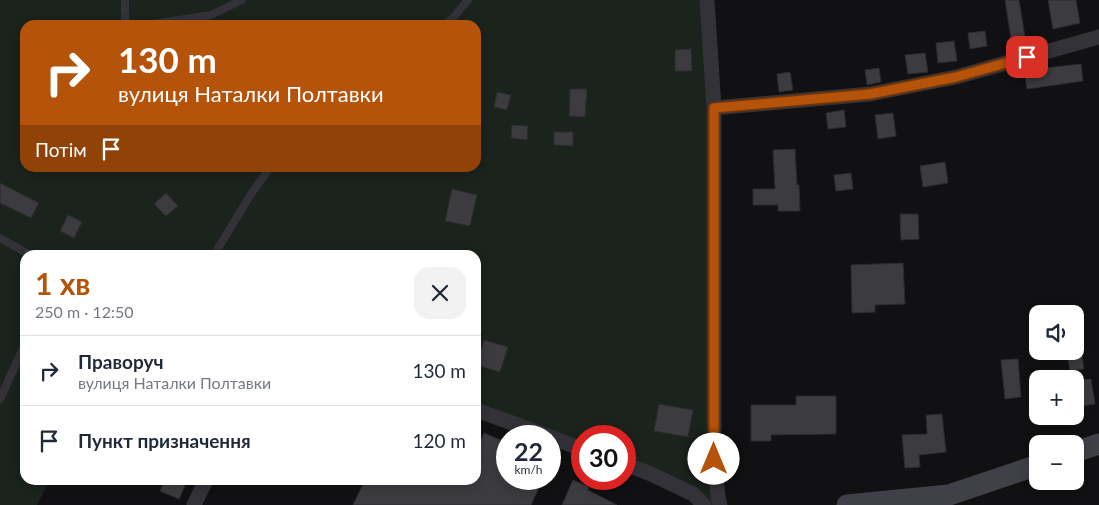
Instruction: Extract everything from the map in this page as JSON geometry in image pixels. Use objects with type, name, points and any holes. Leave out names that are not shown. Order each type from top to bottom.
[{"type":"main road","points":[[1084,449],[1099,444]]},
{"type":"main road","points":[[847,505],[951,500],[1029,469]]},
{"type":"street","points":[[707,0],[714,108],[714,459],[720,505]]},
{"type":"street","points":[[714,108],[870,94],[956,77],[1099,37]]},
{"type":"street","points":[[481,412],[517,425]]},
{"type":"street","points":[[636,468],[693,494],[704,505]]},
{"type":"street","points":[[194,505],[204,485]]},
{"type":"lane","points":[[125,0],[125,20]]},
{"type":"lane","points":[[178,20],[211,15],[242,0]]},
{"type":"lane","points":[[451,20],[468,0]]},
{"type":"lane","points":[[217,250],[251,194],[267,172]]},
{"type":"lane","points":[[0,238],[21,250]]},
{"type":"lane","points":[[0,399],[20,355]]},
{"type":"shaded area","points":[[0,0],[707,0],[720,505],[704,505],[636,470],[636,425],[571,425],[571,445],[561,441],[561,425],[517,425],[481,412],[481,250],[20,250],[20,485],[47,485],[37,505],[0,505]]},
{"type":"building","points":[[1005,0],[1019,0],[1025,37],[1011,39]]},
{"type":"building","points":[[1048,0],[1076,0],[1080,23],[1053,29]]},
{"type":"building","points":[[985,31],[987,46],[970,49],[968,33]]},
{"type":"building","points":[[954,41],[957,61],[938,63],[936,43]]},
{"type":"building","points":[[691,49],[692,71],[675,71],[675,50]]},
{"type":"building","points":[[925,53],[928,72],[908,74],[905,55]]},
{"type":"building","points":[[1044,64],[1045,68],[1081,64],[1083,81],[1027,89],[1024,68]]},
{"type":"building","points":[[879,68],[881,82],[867,85],[865,70]]},
{"type":"building","points":[[790,72],[793,90],[779,92],[777,74]]},
{"type":"building","points":[[570,89],[587,89],[585,117],[569,116]]},
{"type":"building","points":[[497,92],[511,95],[507,110],[494,107]]},
{"type":"building","points":[[844,110],[846,127],[828,129],[826,113]]},
{"type":"building","points":[[893,113],[896,136],[878,139],[875,115]]},
{"type":"building","points":[[512,125],[528,126],[527,140],[511,138]]},
{"type":"building","points":[[554,132],[573,132],[573,146],[554,145]]},
{"type":"building","points":[[795,149],[800,211],[778,211],[778,205],[753,205],[753,189],[775,189],[773,150]]},
{"type":"building","points":[[945,162],[948,183],[923,187],[920,166]]},
{"type":"building","points":[[851,173],[853,189],[836,191],[834,175]]},
{"type":"building","points":[[0,183],[39,203],[31,218],[0,203]]},
{"type":"building","points":[[452,189],[477,195],[470,226],[445,221]]},
{"type":"building","points":[[166,193],[178,206],[166,216],[154,204]]},
{"type":"building","points":[[900,214],[918,214],[919,239],[901,240]]},
{"type":"building","points":[[68,215],[82,222],[74,238],[60,231]]},
{"type":"building","points":[[903,263],[905,304],[875,305],[875,312],[852,313],[851,265]]},
{"type":"building","points":[[484,340],[508,347],[500,372],[481,366],[481,349]]},
{"type":"building","points":[[1018,359],[1021,397],[1005,399],[1001,360]]},
{"type":"building","points":[[1068,360],[1083,360],[1084,369],[1070,370]]},
{"type":"building","points":[[1091,379],[1095,404],[1084,406],[1084,380]]},
{"type":"building","points":[[796,396],[836,396],[836,434],[771,435],[771,441],[751,441],[751,405],[796,405]]},
{"type":"building","points":[[659,404],[693,410],[688,437],[654,431]]},
{"type":"building","points":[[942,414],[946,452],[919,455],[920,467],[905,468],[902,435],[927,434],[926,415]]},
{"type":"building","points":[[484,433],[496,438],[496,490],[538,490],[531,505],[353,505],[363,485],[481,485],[481,439]]},
{"type":"building","points":[[163,485],[185,486],[179,499],[160,491]]},
{"type":"building","points":[[571,485],[571,490],[588,490],[617,505],[562,505]]},
{"type":"route","points":[[714,459],[714,108],[870,94],[956,77],[1027,57]]}]
